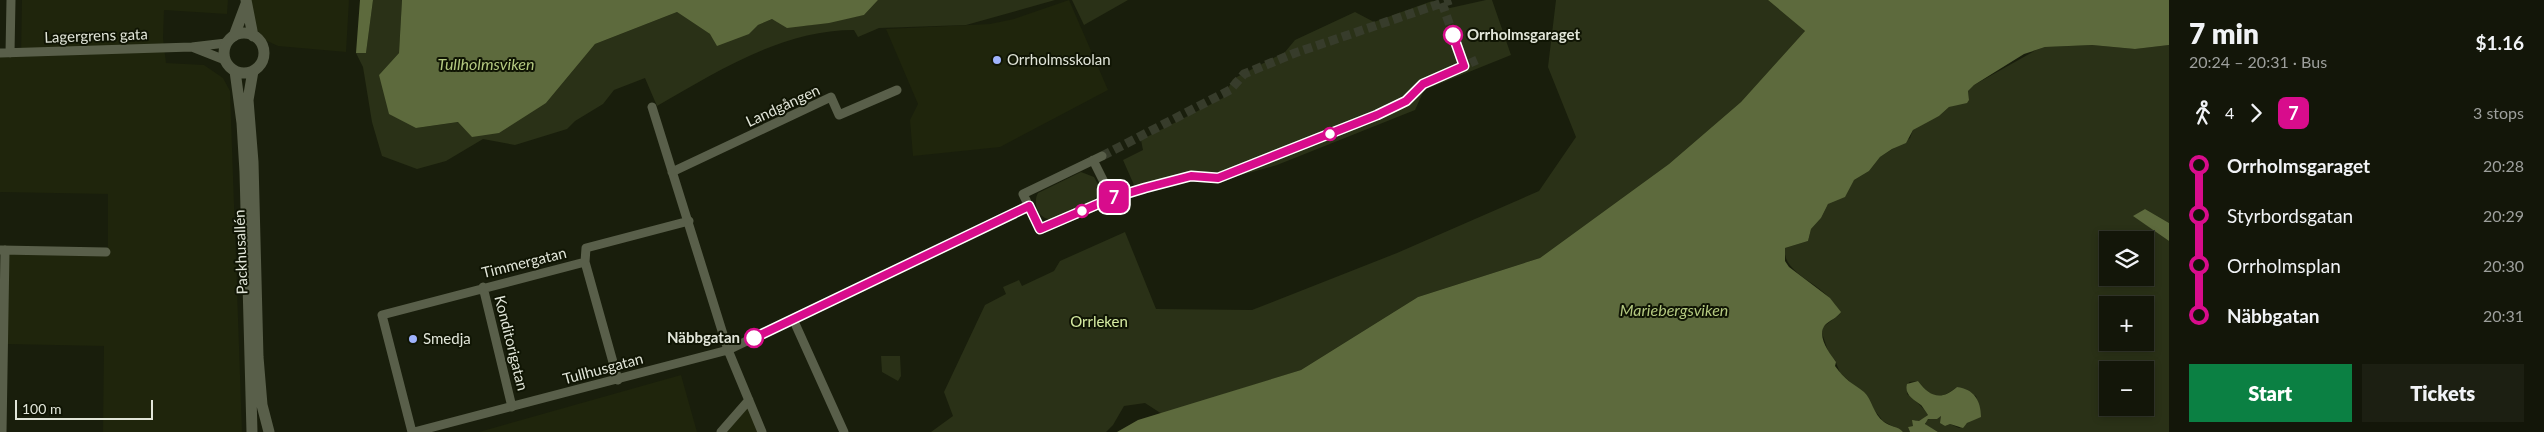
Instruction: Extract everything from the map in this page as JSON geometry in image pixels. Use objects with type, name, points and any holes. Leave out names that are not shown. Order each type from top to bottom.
[{"type":"street","points":[[5,53],[11,0]]},
{"type":"street","points":[[246,2],[253,36]]},
{"type":"street","points":[[230,39],[244,33],[253,36],[260,42],[264,52],[261,63],[253,71],[247,73],[235,71],[225,60],[230,39],[246,2]]},
{"type":"street","name":"Lagergrens gata","points":[[5,53],[192,47],[230,39]]},
{"type":"street","name":"Lagergrens gata","points":[[192,47],[225,60]]},
{"type":"street","name":"Packhusallén","points":[[235,71],[245,163],[253,407],[252,432]]},
{"type":"street","name":"Packhusallén","points":[[253,71],[248,100],[253,162],[258,357],[262,405],[269,432]]},
{"type":"street","name":"Landgången","points":[[672,172],[831,97],[839,115],[897,90]]},
{"type":"street","points":[[652,107],[728,350],[762,432]]},
{"type":"street","points":[[1102,156],[1023,194],[1040,229],[1122,195]]},
{"type":"street","points":[[1093,160],[1112,198]]},
{"type":"street","name":"Tullhusgatan","points":[[413,432],[728,350],[1029,206]]},
{"type":"street","name":"Timmergatan","points":[[413,432],[382,314],[586,262],[586,248],[689,221]]},
{"type":"street","points":[[2,432],[3,250],[106,252]]},
{"type":"street","points":[[586,262],[618,380]]},
{"type":"street","name":"Konditorigatan","points":[[483,287],[512,406]]},
{"type":"street","points":[[793,319],[844,432]]},
{"type":"street","points":[[721,432],[749,400]]},
{"type":"street","name":"Packhusallén","points":[[253,407],[259,432]]},
{"type":"shaded area","points":[[22,0],[228,0],[227,14],[164,10],[163,38],[166,63],[204,65],[223,78],[230,91],[242,432],[103,432],[104,346],[6,344],[5,250],[108,249],[108,194],[0,192],[0,57],[21,56]]},
{"type":"shaded area","points":[[250,0],[349,0],[346,52],[278,46],[265,40],[255,27]]},
{"type":"shaded area","name":"Orrholmsskolan","points":[[1069,0],[1108,90],[1000,147],[913,156],[910,120],[918,104],[886,29],[990,24],[1014,19]]},
{"type":"shaded area","points":[[681,375],[697,432],[479,432]]},
{"type":"shaded area","points":[[748,404],[760,432],[724,432]]},
{"type":"green space","points":[[373,0],[402,0],[399,53],[379,75],[416,128],[459,122],[546,103],[595,44],[677,12],[710,34],[749,34],[758,25],[772,19],[805,26],[864,15],[878,0],[1055,0],[966,25],[879,28],[858,37],[854,30],[827,32],[801,37],[751,55],[703,79],[657,106],[645,78],[614,90],[603,104],[575,121],[567,129],[515,145],[483,139],[446,161],[417,169],[382,156],[372,122],[363,67],[356,53],[366,53]]},
{"type":"green space","points":[[1072,0],[1128,0],[1084,25]]},
{"type":"green space","points":[[1492,0],[1511,55],[1424,90],[1415,110],[1277,165],[1223,180],[1134,185],[1123,160],[1143,150],[1141,140],[1223,98],[1233,79],[1285,52],[1295,40],[1355,12],[1374,22],[1432,1],[1450,8]]},
{"type":"green space","name":"Orrleken","points":[[1556,0],[1768,0],[1805,31],[1741,102],[1669,164],[1540,258],[1418,297],[1301,370],[1162,414],[1145,403],[1124,406],[1113,425],[1106,432],[931,432],[953,416],[944,392],[985,305],[1006,294],[1003,287],[1019,280],[1022,286],[1054,271],[1060,261],[1125,232],[1156,309],[1252,310],[1397,253],[1539,191],[1576,137],[1548,67]]},
{"type":"green space","points":[[2092,45],[2135,49],[2169,45],[2169,223],[2145,209],[2134,216],[2169,241],[2169,432],[1938,432],[1926,425],[1926,420],[1941,416],[1941,423],[1945,426],[1950,424],[1959,428],[1981,415],[1976,396],[1957,387],[1945,394],[1936,396],[1927,391],[1918,381],[1909,382],[1907,394],[1928,415],[1919,422],[1915,420],[1913,426],[1908,427],[1910,432],[1903,432],[1883,421],[1857,388],[1840,373],[1835,360],[1830,357],[1822,333],[1823,327],[1840,314],[1835,304],[1827,295],[1790,266],[1786,258],[1785,248],[1808,241],[1811,229],[1821,218],[1828,204],[1854,180],[1869,171],[1880,157],[1910,138],[1913,130],[1939,116],[1949,107],[1969,100],[1968,91],[1974,85],[2036,50],[2045,47]]},
{"type":"green space","points":[[1081,172],[1094,177],[1100,188],[1094,201],[1053,219],[1048,219],[1041,215],[1036,207],[1038,193]]},
{"type":"green space","points":[[881,356],[900,356],[901,376],[898,381],[882,372]]},
{"type":"water","points":[[360,0],[373,0],[366,53],[356,53]]},
{"type":"water","name":"Tullholmsviken","points":[[402,0],[878,0],[864,15],[829,23],[787,28],[772,19],[758,25],[749,34],[717,46],[710,34],[677,12],[595,44],[546,103],[499,133],[472,137],[458,122],[416,128],[389,114],[379,75],[399,53]]},
{"type":"water","name":"Mariebergsviken","points":[[1768,0],[2169,0],[2169,45],[2135,49],[2092,45],[2045,47],[2024,54],[1974,85],[1968,91],[1969,100],[1967,103],[1949,107],[1939,116],[1913,130],[1906,143],[1880,157],[1869,171],[1854,180],[1845,197],[1828,204],[1821,218],[1811,229],[1808,241],[1785,248],[1785,261],[1789,267],[1830,298],[1841,312],[1825,325],[1822,334],[1825,345],[1836,362],[1835,366],[1845,378],[1867,395],[1880,419],[1903,432],[1117,432],[1138,420],[1301,370],[1418,297],[1540,258],[1669,164],[1741,102],[1805,31]]},
{"type":"water","points":[[2145,209],[2169,223],[2169,241],[2133,216]]},
{"type":"water","points":[[1918,381],[1927,391],[1936,395],[1946,394],[1957,387],[1968,390],[1978,401],[1981,417],[1967,423],[1963,428],[1950,424],[1945,426],[1940,423],[1941,416],[1937,419],[1928,419],[1925,424],[1938,432],[1910,432],[1908,427],[1913,426],[1912,420],[1919,421],[1928,415],[1921,405],[1910,397],[1906,388],[1907,384]]},
{"type":"tunnel","points":[[1102,156],[1230,90],[1244,74],[1295,53],[1451,0]]},
{"type":"tunnel","points":[[1442,3],[1464,66]]},
{"type":"tunnel","points":[[1122,195],[1191,175],[1218,178],[1362,122],[1406,101],[1423,84],[1477,60]]},
{"type":"bus line","name":"7","points":[[754,338],[1029,206],[1040,229],[1112,198],[1145,188],[1191,176],[1218,178],[1362,122],[1406,101],[1423,84],[1464,66],[1453,35]]},
{"type":"place","name":"Orrholmsgaraget","points":[[1453,35]]},
{"type":"place","name":"Orrholmsskolan","points":[[997,60]]},
{"type":"place","name":"Näbbgatan","points":[[754,338]]},
{"type":"place","name":"Smedja","points":[[413,339]]}]
